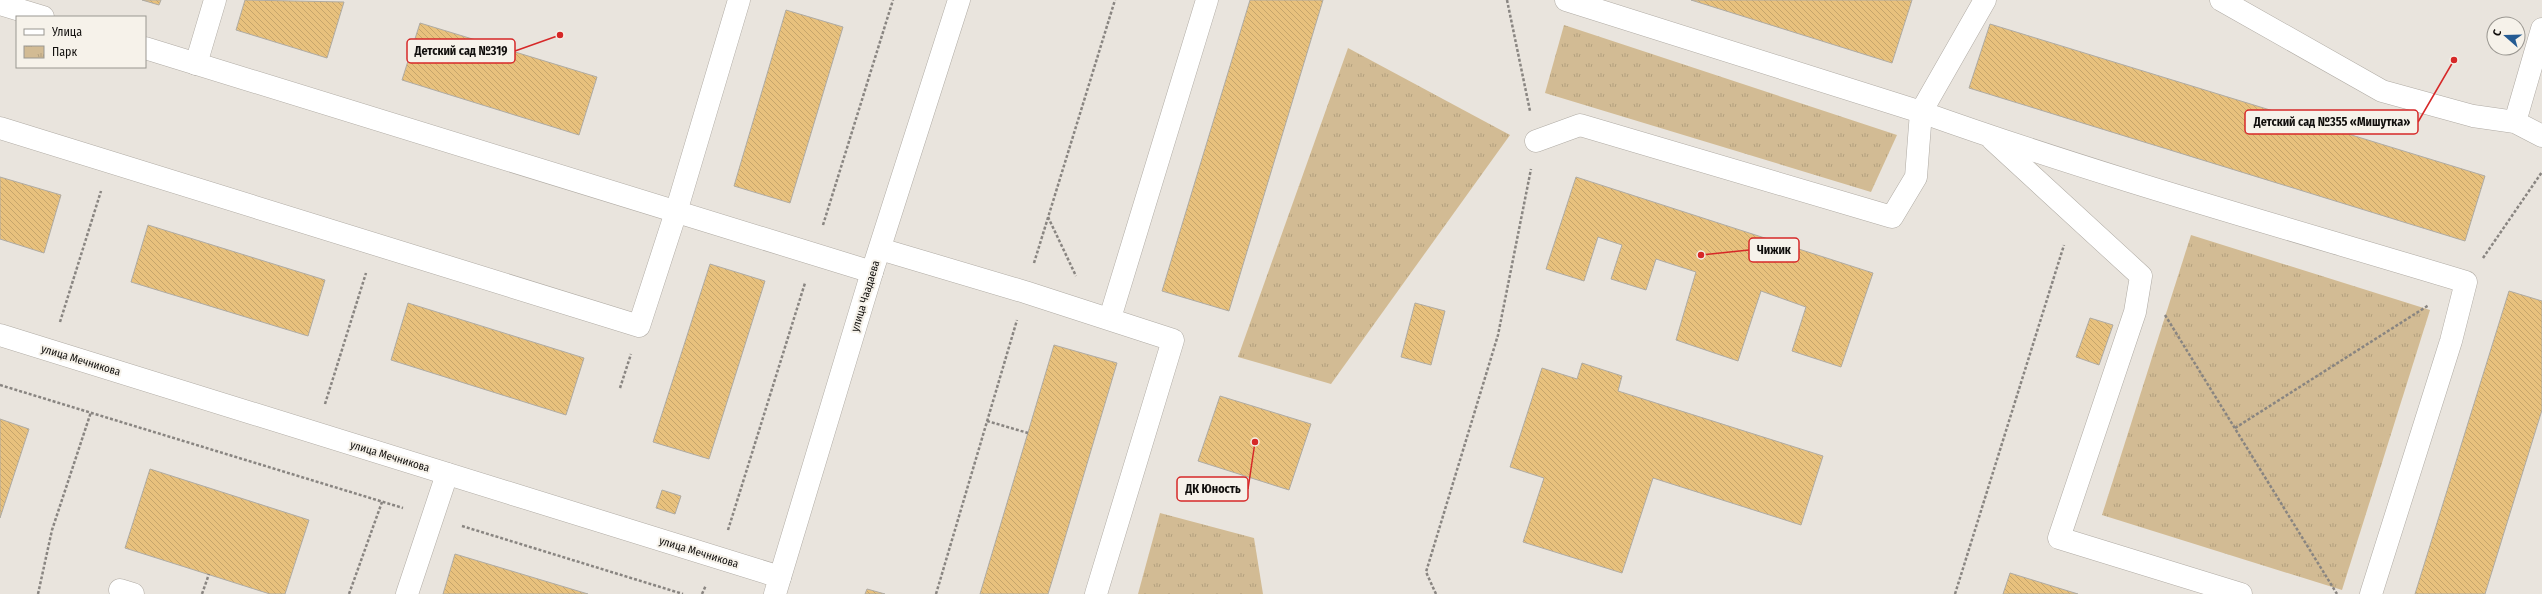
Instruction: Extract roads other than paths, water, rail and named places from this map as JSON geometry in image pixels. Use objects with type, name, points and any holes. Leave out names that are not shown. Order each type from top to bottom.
[{"type":"street","points":[[196,64],[215,0]]},
{"type":"street","points":[[0,128],[639,326],[676,212],[739,0]]},
{"type":"street","name":"улица Чаадаева","points":[[781,588],[872,272],[958,0]]},
{"type":"street","points":[[1102,316],[1207,0]]},
{"type":"street","points":[[1566,0],[1921,112],[1989,136],[2466,282],[2451,341],[2371,594]]},
{"type":"street","points":[[1536,142],[1580,124],[1892,216],[1916,176],[1921,112],[1985,0]]},
{"type":"street","points":[[2221,0],[2382,92],[2473,116],[2514,122],[2542,136]]},
{"type":"street","points":[[0,4],[40,16]]},
{"type":"street","points":[[2514,122],[2542,29]]},
{"type":"street","points":[[146,48],[872,272]]},
{"type":"street","points":[[1989,136],[2141,276],[2136,312],[2059,538],[2241,594]]},
{"type":"street","points":[[880,249],[1102,316],[1173,340],[1096,594]]},
{"type":"street","name":"улица Мечникова","points":[[0,335],[447,474],[781,588]]},
{"type":"street","points":[[407,594],[447,474]]},
{"type":"place","name":"Детский сад №319","points":[[560,35]]},
{"type":"place","name":"Детский сад №355 «Мишутка»","points":[[2454,60]]},
{"type":"place","name":"Чижик","points":[[1701,255]]},
{"type":"place","name":"ДК Юность","points":[[1255,442]]}]
